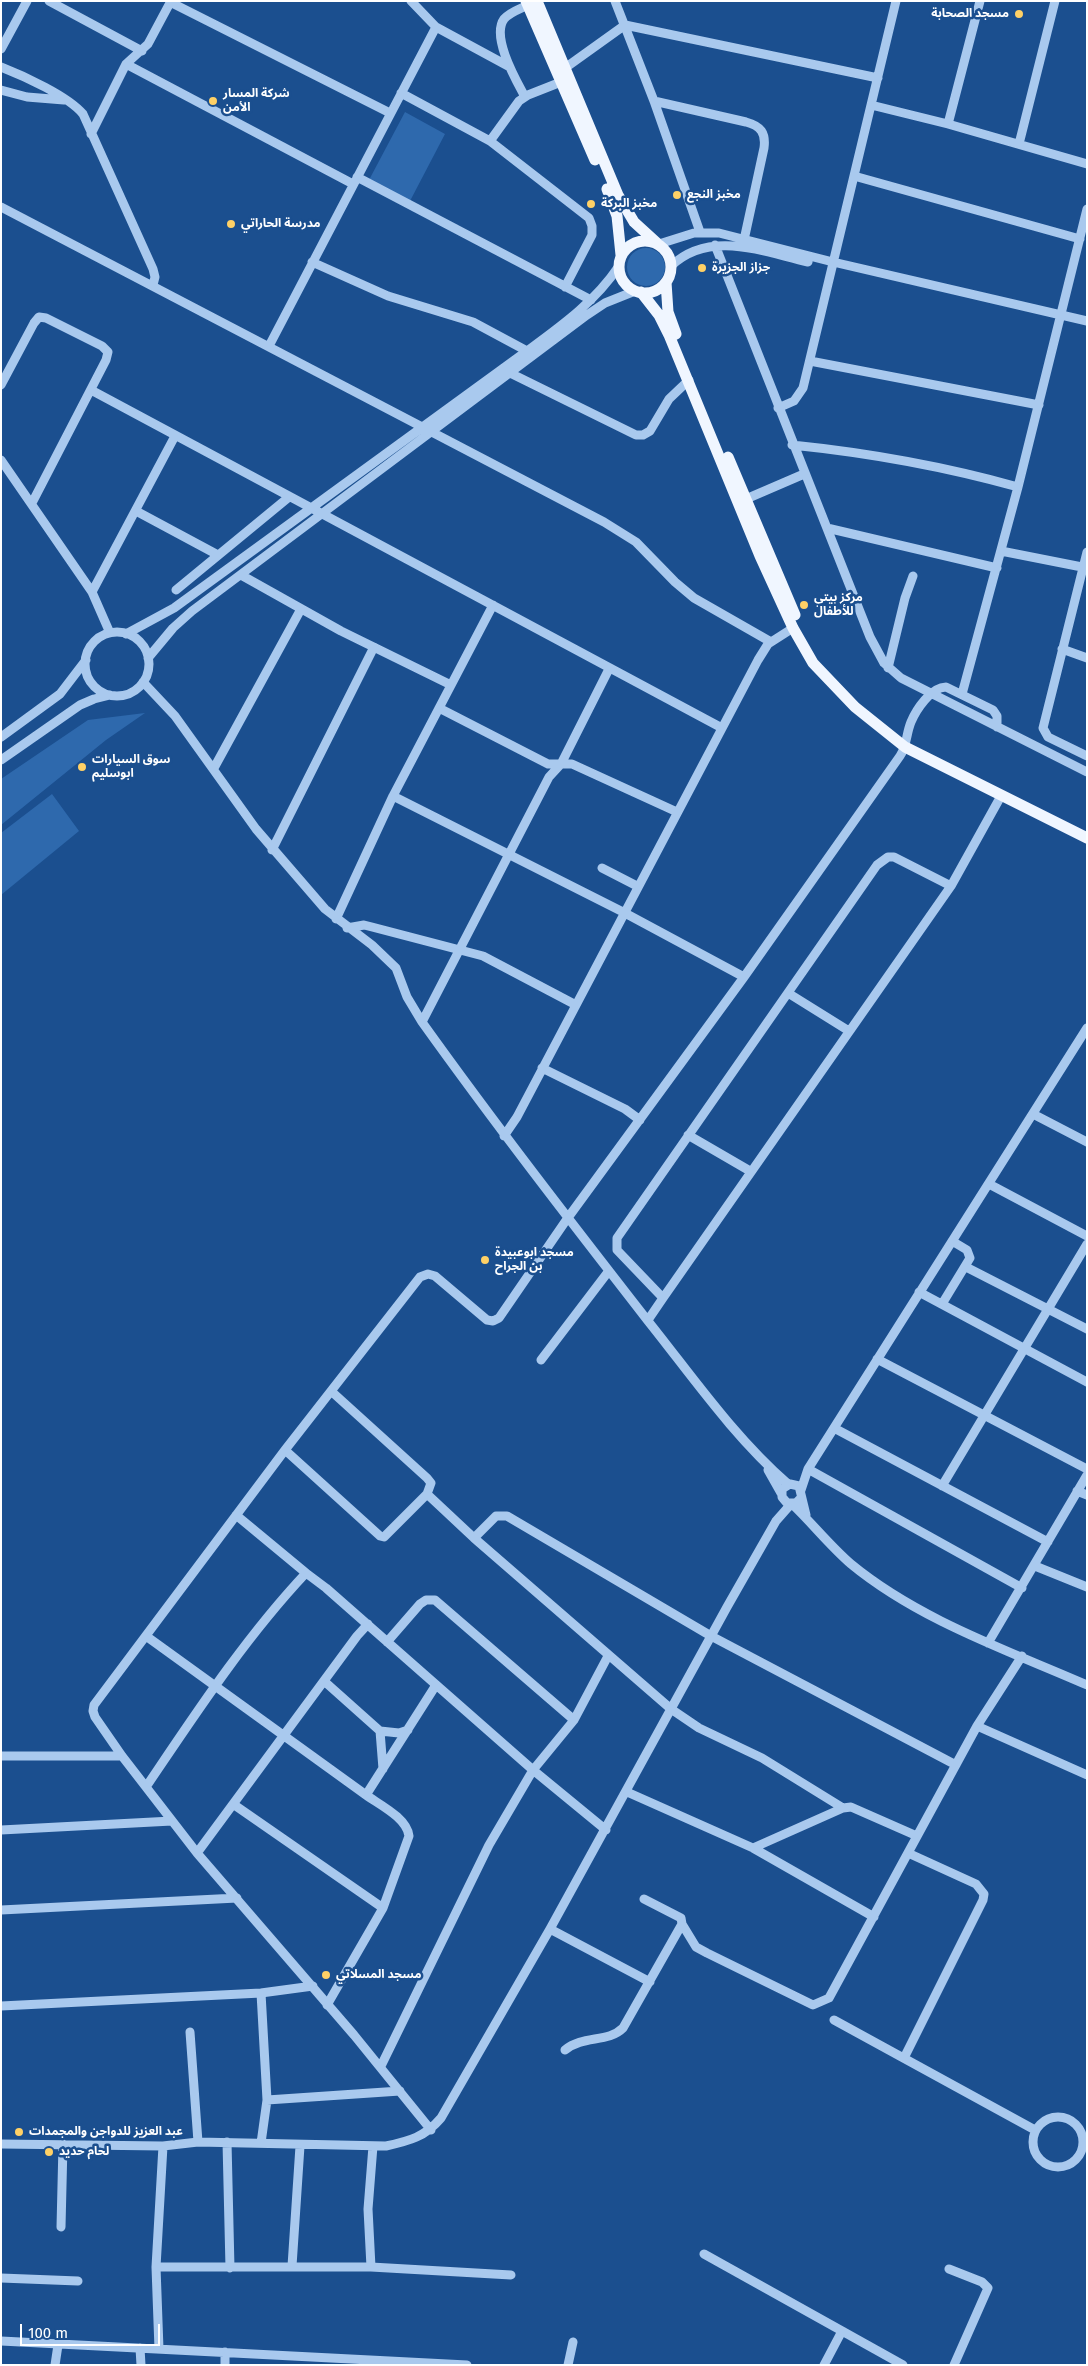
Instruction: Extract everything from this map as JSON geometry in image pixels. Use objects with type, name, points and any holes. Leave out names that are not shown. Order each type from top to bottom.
[{"type":"main road","points":[[530,2],[565,68],[622,204],[634,222],[669,256],[671,266],[666,282],[666,302],[671,323],[820,669]]},
{"type":"main road","points":[[530,2],[561,82],[614,206],[619,225],[620,261],[625,284],[638,292],[663,324],[689,380],[760,556],[793,628],[810,659],[854,707],[905,747],[1087,838]]},
{"type":"main road","points":[[620,261],[628,247],[637,242],[647,240],[658,244]]},
{"type":"main road","points":[[638,292],[658,290],[666,282]]},
{"type":"street","points":[[1,50],[27,1]]},
{"type":"street","points":[[49,1],[142,50]]},
{"type":"street","points":[[411,1],[436,27],[508,66]]},
{"type":"street","points":[[615,1],[654,102],[700,232]]},
{"type":"street","points":[[948,124],[980,1]]},
{"type":"street","points":[[1019,144],[1055,1]]},
{"type":"street","points":[[91,134],[126,64],[148,44],[170,2],[390,113]]},
{"type":"street","points":[[525,97],[508,66],[501,37],[502,24],[510,14],[530,2]]},
{"type":"street","points":[[778,408],[794,401],[801,393],[878,78],[894,2]]},
{"type":"street","points":[[565,68],[625,25],[878,78]]},
{"type":"street","points":[[269,346],[436,27]]},
{"type":"street","points":[[126,64],[591,300]]},
{"type":"street","points":[[1,67],[32,80],[67,100],[83,114],[153,269],[155,276],[153,284]]},
{"type":"street","points":[[490,141],[514,107],[525,97],[561,82]]},
{"type":"street","points":[[1,90],[27,97],[67,100]]},
{"type":"street","points":[[401,93],[490,141],[589,218],[592,226],[592,235],[566,287]]},
{"type":"street","points":[[654,102],[755,124],[762,130],[765,139],[764,148],[744,240]]},
{"type":"street","points":[[871,105],[948,124],[1087,164]]},
{"type":"street","points":[[854,176],[1080,239]]},
{"type":"street","points":[[1,207],[153,284],[621,531],[636,542],[675,582],[694,598],[771,642]]},
{"type":"street","points":[[962,694],[1018,487],[1087,209]]},
{"type":"street","points":[[658,244],[700,232],[719,233],[833,265]]},
{"type":"street","points":[[715,245],[792,445],[870,637],[888,668],[901,678],[1087,772]]},
{"type":"street","points":[[671,266],[689,253],[715,245],[735,246],[833,265],[1061,317],[1087,321]]},
{"type":"street","points":[[126,634],[174,608],[527,351],[591,300],[620,261]]},
{"type":"street","points":[[312,262],[388,296],[473,322],[527,351]]},
{"type":"street","points":[[148,658],[180,621],[508,372],[596,309],[638,292]]},
{"type":"street","points":[[1,385],[34,323],[43,317],[106,348],[108,356],[32,503]]},
{"type":"street","points":[[1061,317],[1087,326]]},
{"type":"street","points":[[810,361],[1039,405]]},
{"type":"street","points":[[508,372],[636,435],[644,435],[650,431],[669,399],[689,380]]},
{"type":"street","points":[[91,390],[722,728]]},
{"type":"street","points":[[92,592],[176,436]]},
{"type":"street","points":[[792,445],[851,451],[907,460],[1018,487]]},
{"type":"street","points":[[1,460],[92,592],[110,633]]},
{"type":"street","points":[[746,499],[804,474]]},
{"type":"street","points":[[176,590],[289,497]]},
{"type":"street","points":[[136,511],[218,555]]},
{"type":"street","points":[[827,528],[997,568]]},
{"type":"street","points":[[1001,550],[1085,568]]},
{"type":"street","points":[[1087,552],[1085,568],[1062,649],[1043,728],[1048,737],[1087,756]]},
{"type":"street","points":[[241,575],[301,609],[451,685]]},
{"type":"street","points":[[888,668],[904,598],[913,576]]},
{"type":"street","points":[[336,919],[393,796],[493,605]]},
{"type":"street","points":[[214,768],[301,609]]},
{"type":"street","points":[[504,1136],[514,1122],[623,912],[758,660],[771,642],[793,628]]},
{"type":"street","points":[[1,737],[60,694],[86,660],[97,640],[110,633],[126,634],[138,640],[148,658],[149,670],[144,682],[129,694],[110,695],[80,705],[1,760]]},
{"type":"street","points":[[272,850],[374,647]]},
{"type":"street","points":[[1062,649],[1087,658]]},
{"type":"street","points":[[86,660],[89,678],[102,692],[110,695]]},
{"type":"street","points":[[422,1022],[508,854],[549,777],[561,764],[609,669]]},
{"type":"street","points":[[144,682],[175,716],[272,850],[336,919],[372,945],[396,968],[410,1002],[422,1022],[504,1136],[608,1272],[764,1464],[782,1495],[849,1563],[878,1585],[910,1604],[988,1643],[1087,1685]]},
{"type":"street","points":[[431,2130],[381,2066],[172,1821],[122,1756],[93,1711],[96,1700],[285,1450],[423,1275],[434,1276],[486,1320],[497,1320],[567,1219],[744,977],[905,747],[914,716],[932,694],[943,687],[994,710],[997,716],[997,727]]},
{"type":"street","points":[[439,708],[548,764],[572,764],[677,812]]},
{"type":"street","points":[[393,796],[623,912],[744,977]]},
{"type":"street","points":[[648,1320],[750,1171],[951,886],[1001,796]]},
{"type":"street","points":[[663,1298],[618,1250],[615,1242],[688,1135],[881,860],[888,857],[901,859],[951,886]]},
{"type":"street","points":[[602,868],[637,886]]},
{"type":"street","points":[[348,928],[364,925],[461,949],[494,961],[576,1005]]},
{"type":"street","points":[[788,994],[849,1031]]},
{"type":"street","points":[[1,2144],[163,2146],[198,2142],[227,2142],[300,2146],[386,2146],[415,2140],[431,2130],[449,2105],[550,1930],[776,1521],[801,1494],[808,1469],[1032,1114],[1082,1044],[1087,1028]]},
{"type":"street","points":[[542,1068],[625,1109],[640,1120]]},
{"type":"street","points":[[1032,1114],[1087,1142]]},
{"type":"street","points":[[688,1135],[750,1171]]},
{"type":"street","points":[[989,1184],[1087,1236]]},
{"type":"street","points":[[942,1304],[970,1258],[969,1252],[952,1241]]},
{"type":"street","points":[[942,1486],[1087,1244]]},
{"type":"street","points":[[966,1267],[1087,1329]]},
{"type":"street","points":[[541,1360],[608,1272]]},
{"type":"street","points":[[919,1292],[1087,1382]]},
{"type":"street","points":[[877,1359],[1087,1469]]},
{"type":"street","points":[[285,1450],[384,1537],[427,1494],[431,1483],[427,1478],[331,1391]]},
{"type":"street","points":[[834,1428],[1048,1542]]},
{"type":"street","points":[[764,1464],[789,1484],[794,1484],[801,1494],[806,1518]]},
{"type":"street","points":[[776,1521],[782,1495],[789,1484],[808,1469]]},
{"type":"street","points":[[808,1469],[1022,1588]]},
{"type":"street","points":[[988,1643],[1087,1475]]},
{"type":"street","points":[[1077,1491],[1087,1495]]},
{"type":"street","points":[[427,1494],[474,1538],[671,1709],[699,1728],[780,1768],[843,1808]]},
{"type":"street","points":[[236,1515],[368,1624],[533,1770],[606,1830]]},
{"type":"street","points":[[474,1538],[496,1516],[507,1516],[711,1636],[956,1765]]},
{"type":"street","points":[[1035,1566],[1087,1587]]},
{"type":"street","points":[[146,1787],[214,1686],[285,1595],[306,1574]]},
{"type":"street","points":[[387,1642],[423,1602],[430,1600],[439,1602],[574,1720]]},
{"type":"street","points":[[198,1853],[232,1804],[357,1636],[368,1624]]},
{"type":"street","points":[[146,1636],[402,1821],[408,1828],[408,1836],[384,1908],[327,2005]]},
{"type":"street","points":[[381,2066],[489,1845],[533,1770],[574,1720],[608,1656]]},
{"type":"street","points":[[644,1900],[681,1918],[682,1924],[696,1946],[813,2005],[829,1998],[977,1726],[1022,1656]]},
{"type":"street","points":[[324,1682],[380,1731],[399,1733],[408,1730]]},
{"type":"street","points":[[366,1795],[436,1685]]},
{"type":"street","points":[[977,1726],[1087,1776]]},
{"type":"street","points":[[380,1731],[383,1769]]},
{"type":"street","points":[[1,1756],[122,1756]]},
{"type":"street","points":[[626,1792],[753,1848],[874,1917]]},
{"type":"street","points":[[232,1804],[384,1908]]},
{"type":"street","points":[[753,1848],[843,1808],[857,1809],[917,1836]]},
{"type":"street","points":[[1,1830],[172,1821]]},
{"type":"street","points":[[904,2058],[983,1900],[984,1894],[976,1884],[908,1853]]},
{"type":"street","points":[[1,1910],[237,1898]]},
{"type":"street","points":[[565,2050],[572,2044],[585,2039],[612,2036],[618,2033],[650,1982],[682,1924]]},
{"type":"street","points":[[550,1930],[650,1982]]},
{"type":"street","points":[[1,2006],[261,1993],[313,1986]]},
{"type":"street","points":[[261,1993],[267,2100],[261,2143]]},
{"type":"street","points":[[834,2020],[1036,2130]]},
{"type":"street","points":[[190,2032],[198,2142]]},
{"type":"street","points":[[267,2100],[400,2091]]},
{"type":"street","points":[[1054,2117],[1069,2119],[1080,2130],[1084,2154],[1063,2167],[1047,2165],[1036,2154],[1033,2146],[1036,2130],[1046,2120],[1054,2117]]},
{"type":"street","points":[[227,2142],[230,2268]]},
{"type":"street","points":[[61,2227],[63,2144]]},
{"type":"street","points":[[159,2349],[156,2267],[163,2146]]},
{"type":"street","points":[[292,2266],[300,2146]]},
{"type":"street","points":[[371,2267],[368,2209],[372,2146]]},
{"type":"street","points":[[704,2254],[842,2331],[889,2361],[903,2365]]},
{"type":"street","points":[[156,2267],[371,2267],[511,2275]]},
{"type":"street","points":[[949,2269],[982,2282],[988,2288],[954,2365]]},
{"type":"street","points":[[1,2278],[78,2281]]},
{"type":"street","points":[[824,2365],[842,2331]]},
{"type":"street","points":[[1,2341],[225,2352],[312,2360],[468,2365]]},
{"type":"street","points":[[568,2365],[573,2342]]},
{"type":"street","points":[[55,2365],[58,2345]]},
{"type":"street","points":[[140,2348],[141,2365]]},
{"type":"street","points":[[225,2352],[225,2365]]},
{"type":"shaded area","points":[[405,112],[445,134],[410,201],[369,180]]},
{"type":"shaded area","points":[[646,248],[660,253],[665,267],[660,281],[646,286],[632,281],[627,267],[632,253]]},
{"type":"shaded area","points":[[145,713],[106,740],[1,825],[1,779],[88,720]]},
{"type":"shaded area","points":[[52,794],[79,831],[1,895],[1,833]]},
{"type":"place","name":"مسجد الصحابة","points":[[1019,14]]},
{"type":"place","name":"شركة المسار الأمن","points":[[213,101]]},
{"type":"place","name":"مخبز النجع","points":[[677,195]]},
{"type":"place","name":"مخبز البركة","points":[[591,204]]},
{"type":"place","name":"مدرسة الحاراتي","points":[[231,224]]},
{"type":"place","name":"جزاز الجزيرة","points":[[702,268]]},
{"type":"place","name":"مركز بيتي للأطفال","points":[[804,605]]},
{"type":"place","name":"سوق السيارات ابوسليم","points":[[82,767]]},
{"type":"place","name":"مسجد ابوعبيدة بن الجراح","points":[[485,1260]]},
{"type":"place","name":"مسجد المسلاتي","points":[[326,1975]]},
{"type":"place","name":"عبد العزيز للدواجن والمجمدات","points":[[19,2132]]},
{"type":"place","name":"لحام حديد","points":[[49,2152]]}]
